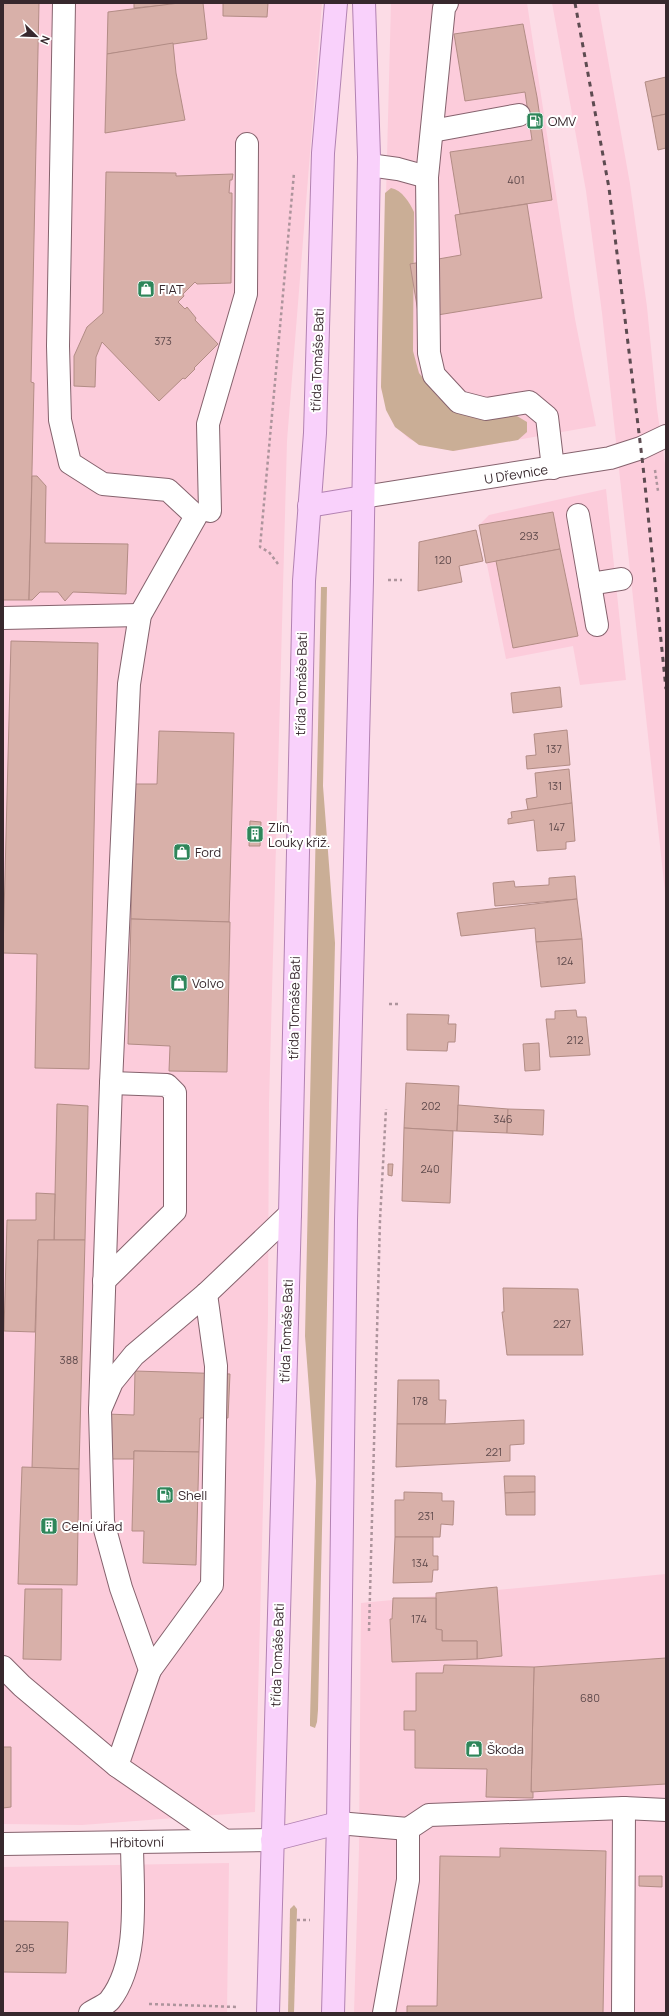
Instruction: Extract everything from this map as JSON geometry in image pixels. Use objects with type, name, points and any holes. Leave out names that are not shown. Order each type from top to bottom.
[{"type":"main road","name":"třída Tomáše Bati","points":[[268,2013],[269,1919],[290,1214],[304,581],[315,433],[323,153],[336,3]]},
{"type":"main road","points":[[333,2013],[338,1823],[346,1220],[363,497],[369,165],[364,3]]},
{"type":"main road","points":[[310,506],[363,497]]},
{"type":"main road","points":[[272,1840],[338,1823]]},
{"type":"street","points":[[64,3],[58,346],[60,420],[70,463],[103,484],[168,490],[203,514]]},
{"type":"street","points":[[447,3],[444,8],[427,177],[429,353],[434,375],[459,402],[486,409],[529,402],[547,417],[553,468]]},
{"type":"street","points":[[432,131],[519,115]]},
{"type":"street","points":[[150,1670],[121,1588],[103,1522],[100,1410],[111,1083],[129,684],[140,615],[203,514],[208,424],[246,294],[247,144]]},
{"type":"street","points":[[369,165],[398,169],[427,177]]},
{"type":"street","name":"U Dřevnice","points":[[363,497],[610,458],[641,448],[666,436]]},
{"type":"street","points":[[578,515],[597,625]]},
{"type":"street","points":[[590,584],[621,579]]},
{"type":"street","points":[[3,618],[140,615]]},
{"type":"street","points":[[104,1281],[175,1211],[176,1093],[167,1085],[111,1083]]},
{"type":"street","points":[[100,1410],[112,1382],[134,1355],[206,1294],[246,1254],[290,1214]]},
{"type":"street","points":[[117,1766],[150,1670],[212,1585],[216,1366],[206,1294]]},
{"type":"street","points":[[3,1667],[22,1686],[117,1766],[224,1840]]},
{"type":"street","points":[[338,1823],[408,1829],[429,1814],[624,1808],[666,1810]]},
{"type":"street","points":[[623,2013],[624,1808]]},
{"type":"street","points":[[384,2013],[408,1880],[408,1829]]},
{"type":"street","name":"Hřbitovní","points":[[3,1844],[272,1840]]},
{"type":"street","points":[[90,2013],[110,2001],[125,1975],[132,1934],[132,1842]]},
{"type":"path","points":[[280,570],[277,561],[270,552],[260,547],[295,165]]},
{"type":"path","points":[[389,1004],[398,1004]]},
{"type":"path","points":[[369,1636],[380,1228],[386,1109]]},
{"type":"path","points":[[269,1919],[335,1920]]},
{"type":"path","points":[[149,2004],[238,2008]]},
{"type":"shaded area","points":[[3,3],[322,3],[287,441],[269,1103],[268,1315],[255,1812],[82,1825],[3,1824]]},
{"type":"shaded area","points":[[391,3],[527,3],[575,319],[596,426],[454,451],[427,446],[409,439],[396,426],[381,389]]},
{"type":"shaded area","points":[[552,3],[598,3],[630,184],[647,307],[657,409],[666,471],[666,901],[602,313],[586,191]]},
{"type":"shaded area","points":[[391,188],[402,194],[414,212],[413,351],[419,373],[438,397],[456,411],[512,413],[527,422],[527,432],[518,440],[453,451],[419,445],[395,427],[386,410],[381,387],[385,193]]},
{"type":"shaded area","points":[[606,489],[626,680],[580,685],[573,646],[506,659],[479,525],[489,515]]},
{"type":"shaded area","points":[[321,587],[327,587],[323,786],[335,943],[318,1710],[315,1728],[310,1726],[310,1720],[316,1481],[305,1336]]},
{"type":"shaded area","points":[[666,1574],[666,2013],[354,2013],[359,1849],[361,1603]]},
{"type":"shaded area","points":[[229,1863],[227,2013],[3,2013],[3,1867]]},
{"type":"shaded area","points":[[294,1905],[297,1909],[294,2013],[288,2013],[290,1909]]},
{"type":"building","points":[[3,3],[39,3],[31,382],[34,383],[29,600],[3,600]]},
{"type":"building","points":[[134,3],[166,3],[167,5],[134,8]]},
{"type":"building","points":[[179,3],[203,3],[207,39],[107,54],[108,12]]},
{"type":"building","points":[[223,3],[268,3],[267,17],[223,16]]},
{"type":"building","name":"OMV","points":[[523,24],[537,97],[552,200],[460,214],[450,152],[532,140],[525,92],[465,101],[454,34]]},
{"type":"building","points":[[173,43],[176,73],[185,120],[105,133],[107,54]]},
{"type":"building","points":[[666,77],[666,114],[652,117],[645,82]]},
{"type":"building","points":[[666,114],[666,148],[658,150],[652,117]]},
{"type":"building","name":"FIAT","points":[[106,172],[176,173],[176,176],[233,174],[232,180],[230,180],[229,193],[232,193],[231,283],[197,284],[195,282],[183,294],[184,296],[178,302],[185,309],[187,307],[196,318],[195,320],[218,344],[185,379],[183,378],[159,401],[102,342],[96,357],[95,387],[74,386],[74,356],[87,327],[103,313]]},
{"type":"building","points":[[527,204],[542,298],[419,318],[410,264],[461,255],[455,215]]},
{"type":"building","points":[[32,476],[37,476],[46,486],[45,543],[128,544],[126,594],[73,592],[65,601],[58,592],[40,592],[32,600],[29,600]]},
{"type":"building","points":[[553,512],[560,549],[486,563],[479,525]]},
{"type":"building","points":[[476,530],[483,561],[459,566],[462,582],[418,591],[419,542]]},
{"type":"building","points":[[560,549],[578,636],[513,648],[496,561]]},
{"type":"building","points":[[11,641],[98,643],[89,1069],[35,1068],[37,954],[3,953]]},
{"type":"building","points":[[560,687],[562,707],[513,713],[511,693]]},
{"type":"building","points":[[567,730],[570,765],[527,769],[526,756],[536,755],[534,734]]},
{"type":"building","name":"Ford","points":[[159,731],[234,733],[229,922],[131,919],[134,784],[157,784]]},
{"type":"building","points":[[569,769],[572,803],[528,810],[526,799],[537,797],[535,773]]},
{"type":"building","points":[[572,803],[575,841],[566,842],[566,849],[537,851],[534,820],[508,824],[508,819],[512,818],[511,812]]},
{"type":"building","name":"Zlín, Louky křiž.","points":[[250,821],[261,822],[260,846],[249,846]]},
{"type":"building","points":[[575,876],[577,899],[495,906],[493,883],[514,881],[515,887],[549,885],[549,878]]},
{"type":"building","points":[[577,899],[582,939],[536,942],[535,928],[461,936],[457,913]]},
{"type":"building","name":"Volvo","points":[[131,919],[230,922],[227,1072],[169,1071],[170,1046],[128,1044]]},
{"type":"building","points":[[582,939],[585,983],[541,987],[536,942]]},
{"type":"building","points":[[576,1010],[577,1017],[586,1017],[590,1055],[550,1057],[546,1019],[555,1019],[555,1011]]},
{"type":"building","points":[[407,1014],[449,1015],[448,1024],[456,1024],[455,1042],[448,1042],[447,1051],[407,1050]]},
{"type":"building","points":[[539,1043],[540,1070],[525,1071],[523,1044]]},
{"type":"building","points":[[406,1083],[459,1086],[457,1131],[404,1128]]},
{"type":"building","points":[[57,1104],[88,1106],[85,1240],[54,1240]]},
{"type":"building","points":[[458,1105],[508,1109],[507,1133],[457,1131]]},
{"type":"building","points":[[508,1109],[544,1110],[543,1135],[507,1133]]},
{"type":"building","points":[[404,1128],[453,1131],[450,1203],[402,1201]]},
{"type":"building","points":[[388,1164],[393,1164],[392,1176],[388,1175]]},
{"type":"building","points":[[36,1193],[55,1194],[54,1240],[38,1240],[35,1332],[4,1331],[7,1220],[36,1220]]},
{"type":"building","points":[[38,1240],[85,1240],[79,1469],[32,1468]]},
{"type":"building","points":[[503,1288],[578,1289],[583,1355],[507,1355],[502,1312],[504,1312]]},
{"type":"building","points":[[135,1371],[230,1374],[228,1418],[200,1418],[199,1452],[134,1451],[134,1459],[105,1459],[106,1414],[134,1415]]},
{"type":"building","points":[[398,1380],[439,1380],[439,1400],[446,1400],[445,1424],[397,1424]]},
{"type":"building","points":[[524,1420],[524,1444],[510,1445],[510,1461],[396,1467],[397,1424],[445,1424]]},
{"type":"building","name":"Shell","points":[[134,1451],[199,1452],[196,1565],[143,1563],[144,1531],[132,1531]]},
{"type":"building","name":"Celní úřad","points":[[22,1467],[79,1469],[77,1585],[18,1584]]},
{"type":"building","points":[[504,1476],[535,1476],[535,1492],[505,1493]]},
{"type":"building","points":[[404,1492],[442,1493],[442,1501],[454,1501],[453,1525],[441,1524],[440,1537],[395,1537],[395,1500],[404,1500]]},
{"type":"building","points":[[535,1492],[535,1515],[506,1515],[505,1493]]},
{"type":"building","points":[[395,1537],[433,1537],[433,1556],[438,1556],[438,1570],[433,1570],[432,1582],[393,1583]]},
{"type":"building","points":[[497,1587],[502,1656],[477,1659],[477,1641],[442,1641],[442,1630],[436,1629],[436,1593]]},
{"type":"building","points":[[25,1589],[62,1589],[61,1660],[23,1659]]},
{"type":"building","points":[[393,1598],[436,1598],[436,1629],[442,1630],[442,1641],[477,1641],[477,1659],[392,1662],[390,1619],[392,1619]]},
{"type":"building","points":[[666,1658],[666,1784],[531,1792],[534,1667]]},
{"type":"building","name":"Škoda","points":[[444,1665],[534,1667],[531,1792],[533,1792],[533,1798],[486,1797],[487,1769],[415,1768],[415,1730],[404,1730],[404,1711],[416,1711],[416,1673],[443,1673]]},
{"type":"building","points":[[3,1747],[11,1747],[11,1807],[3,1808]]},
{"type":"building","points":[[500,1848],[606,1851],[603,2013],[407,2013],[407,2006],[437,2006],[440,1856],[500,1857]]},
{"type":"building","points":[[639,1876],[662,1876],[662,1887],[639,1886]]},
{"type":"building","points":[[3,1921],[68,1922],[66,1973],[3,1972]]},
{"type":"railway","points":[[575,3],[609,188],[643,466],[666,689]]},
{"type":"place","name":"OMV","points":[[535,121]]},
{"type":"place","name":"FIAT","points":[[146,289]]},
{"type":"place","name":"Zlín, Louky křiž.","points":[[255,834]]},
{"type":"place","name":"Ford","points":[[182,852]]},
{"type":"place","name":"Volvo","points":[[179,983]]},
{"type":"place","name":"Shell","points":[[165,1495]]},
{"type":"place","name":"Celní úřad","points":[[49,1526]]},
{"type":"place","name":"Škoda","points":[[474,1749]]}]
